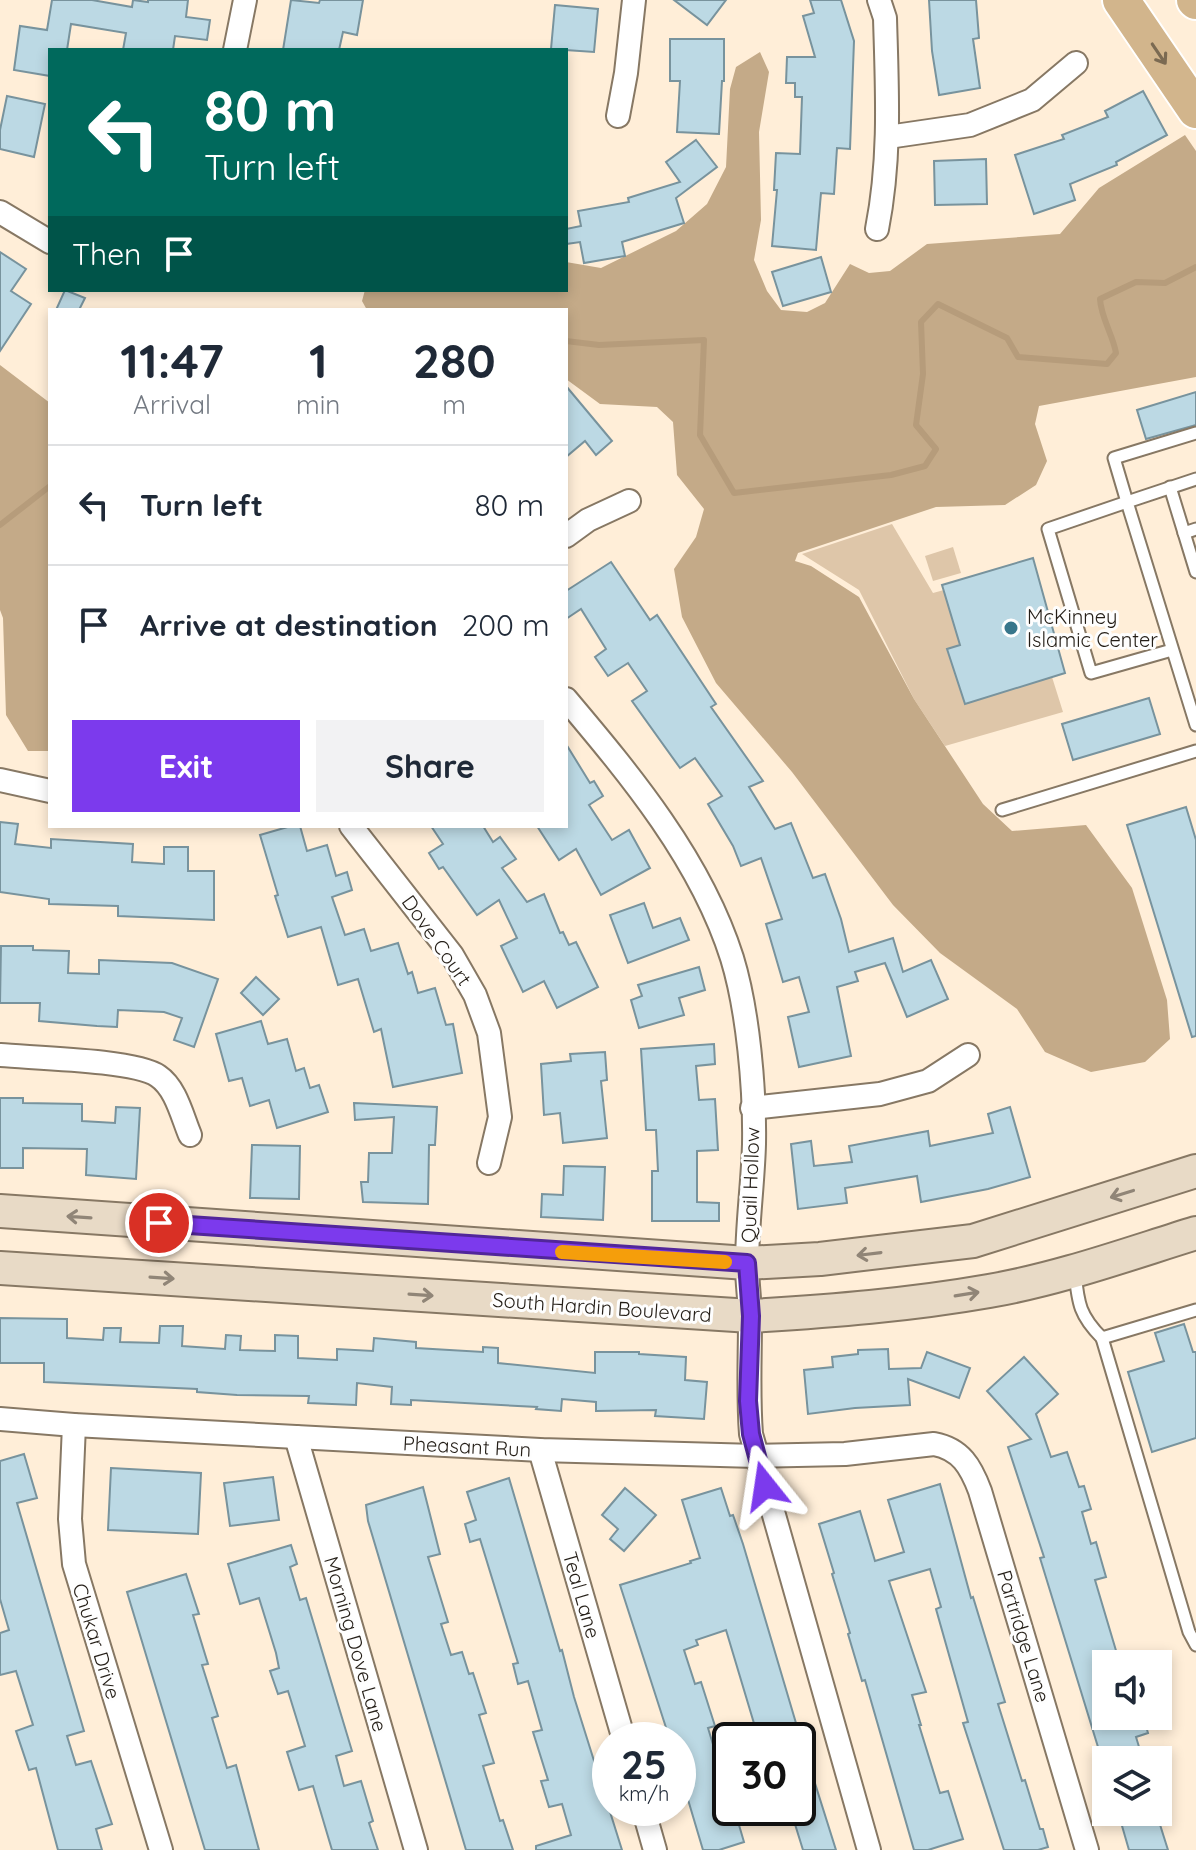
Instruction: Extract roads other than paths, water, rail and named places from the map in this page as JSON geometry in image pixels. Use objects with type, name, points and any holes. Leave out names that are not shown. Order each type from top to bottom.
[{"type":"main road","points":[[1121,0],[1196,110]]},
{"type":"main road","points":[[0,1211],[747,1263],[820,1259],[973,1241],[1196,1171]]},
{"type":"main road","name":"South Hardin Boulevard","points":[[0,1268],[751,1316],[873,1309],[992,1291],[1075,1270],[1196,1233]]},
{"type":"street","points":[[235,48],[245,0]]},
{"type":"street","points":[[618,116],[634,0]]},
{"type":"street","points":[[877,229],[885,189],[888,137],[885,18],[879,0]]},
{"type":"street","points":[[888,137],[970,125],[1032,100],[1076,63]]},
{"type":"street","points":[[0,212],[48,241]]},
{"type":"street","points":[[568,535],[588,520],[629,501]]},
{"type":"street","name":"Quail Hollow","points":[[568,701],[615,757],[671,836],[696,876],[732,957],[740,989],[749,1056],[754,1140],[747,1263],[751,1316],[748,1401],[756,1456],[869,1850]]},
{"type":"street","points":[[0,780],[48,791]]},
{"type":"street","name":"Dove Court","points":[[353,828],[452,955],[475,995],[489,1033],[500,1117],[489,1163]]},
{"type":"street","points":[[0,1055],[126,1066],[159,1076],[170,1088],[190,1135]]},
{"type":"street","points":[[752,1108],[880,1094],[928,1081],[968,1055]]},
{"type":"street","name":"Pheasant Run","points":[[0,1419],[540,1450],[756,1456],[845,1454],[934,1444]]},
{"type":"street","name":"Chukar Drive","points":[[74,1425],[70,1519],[74,1564],[161,1850]]},
{"type":"street","name":"Morning Dove Lane","points":[[296,1437],[416,1850]]},
{"type":"street","name":"Partridge Lane","points":[[934,1444],[949,1447],[972,1469],[1087,1850]]},
{"type":"street","name":"Teal Lane","points":[[540,1450],[619,1722]]},
{"type":"street","points":[[648,1826],[655,1850]]},
{"type":"lane","points":[[1196,433],[1114,458],[1196,725]]},
{"type":"lane","points":[[1172,650],[1091,673],[1048,529],[1196,479]]},
{"type":"lane","points":[[1170,487],[1190,531],[1196,572]]},
{"type":"lane","points":[[1002,810],[1196,751]]},
{"type":"lane","points":[[1075,1270],[1077,1299],[1085,1321],[1102,1338],[1189,1632],[1196,1645]]},
{"type":"lane","points":[[1102,1338],[1196,1310]]},
{"type":"waterway","points":[[568,341],[599,345],[704,340],[700,435],[734,493],[891,475],[925,466],[936,449],[916,425],[923,374],[921,322],[938,304],[1007,338],[1018,357],[1107,364],[1116,353],[1100,299],[1136,282],[1165,283],[1196,267]]},
{"type":"waterway","points":[[0,525],[48,488]]},
{"type":"place","name":"McKinney Islamic Center","points":[[1011,628]]}]
